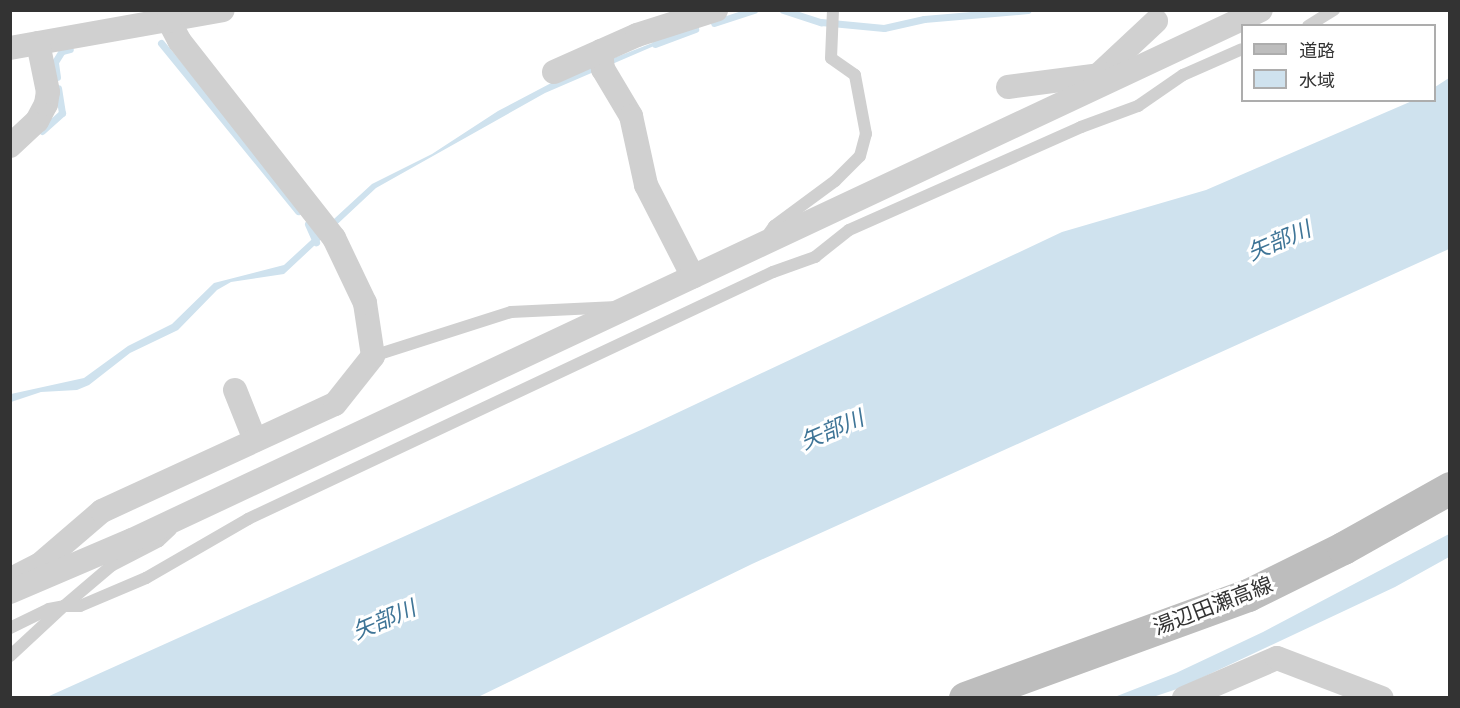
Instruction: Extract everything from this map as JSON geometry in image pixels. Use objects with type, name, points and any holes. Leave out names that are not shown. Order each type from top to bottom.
[{"type":"main road","name":"湯辺田瀬高線","points":[[965,698],[1248,595],[1342,548],[1449,488]]},
{"type":"street","points":[[10,48],[169,16],[224,10]]},
{"type":"street","points":[[554,72],[637,35],[716,10]]},
{"type":"street","points":[[10,592],[187,514],[1262,10]]},
{"type":"street","points":[[10,580],[39,565],[102,511],[335,404],[373,356],[365,303],[334,238],[179,40],[169,16]]},
{"type":"street","points":[[1084,94],[1098,74],[1156,21]]},
{"type":"street","points":[[10,146],[37,121],[46,104],[48,92],[38,43]]},
{"type":"street","points":[[601,51],[603,69],[631,116],[646,185],[693,277]]},
{"type":"street","points":[[1008,87],[1098,74],[1129,72]]},
{"type":"street","points":[[235,390],[255,440]]},
{"type":"street","points":[[1184,698],[1277,658],[1382,698]]},
{"type":"lane","points":[[761,245],[774,225],[835,181],[860,156],[866,134],[855,75],[831,58],[833,10]]},
{"type":"lane","points":[[1311,24],[1334,10]]},
{"type":"lane","points":[[10,628],[49,609],[80,606],[146,578],[248,519],[773,272],[815,257],[849,230],[1081,127],[1138,106],[1183,75],[1241,49]]},
{"type":"lane","points":[[373,356],[511,312],[628,307]]},
{"type":"lane","points":[[10,656],[111,566],[159,541],[187,514]]},
{"type":"water","points":[[660,40],[661,43],[545,93],[376,188],[284,274],[231,282],[217,290],[178,330],[130,353],[89,385],[77,390],[41,392],[11,402],[11,394],[84,378],[128,346],[172,324],[214,283],[284,265],[372,184],[432,154],[498,111],[555,81]]},
{"type":"water","name":"矢部川","points":[[1449,78],[1449,249],[752,564],[478,697],[47,697],[643,429],[1062,232],[1206,190],[1410,102],[1436,102],[1436,86]]},
{"type":"water","points":[[1449,534],[1449,557],[1395,587],[1180,688],[1153,697],[1112,698],[1176,673],[1263,632]]},
{"type":"waterway","points":[[714,23],[754,10]]},
{"type":"waterway","points":[[783,10],[821,22],[884,28],[924,19],[1028,10]]},
{"type":"waterway","points":[[655,44],[695,29]]},
{"type":"waterway","points":[[161,43],[298,211]]},
{"type":"waterway","points":[[57,77],[55,62],[62,51],[70,49]]},
{"type":"waterway","points":[[42,131],[62,113],[58,88]]},
{"type":"waterway","points":[[308,224],[316,242]]}]
